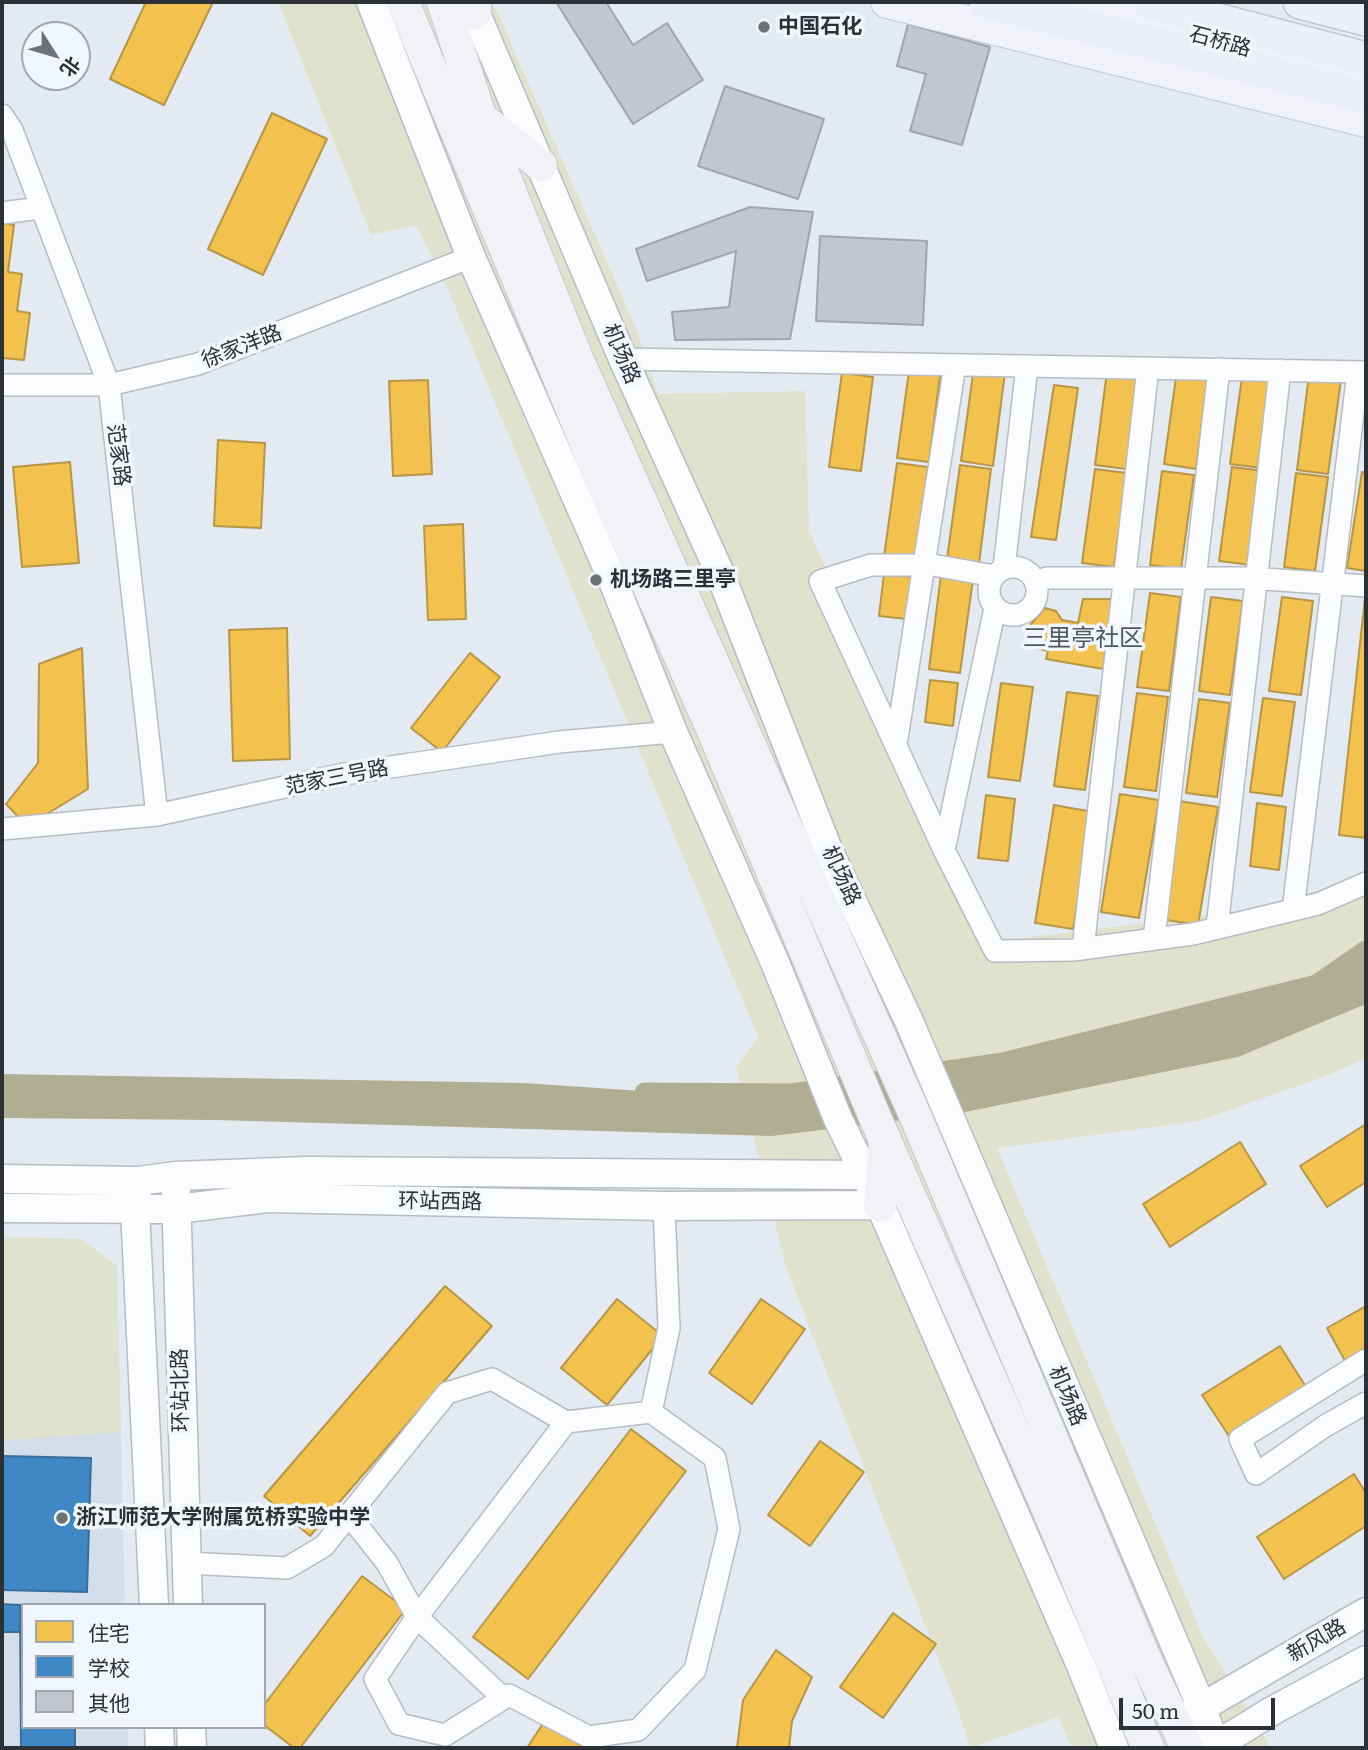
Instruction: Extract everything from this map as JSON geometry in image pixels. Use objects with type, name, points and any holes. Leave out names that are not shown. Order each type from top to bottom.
[{"type":"highway","points":[[986,2],[1366,96]]},
{"type":"highway","points":[[1148,2],[1366,60]]},
{"type":"highway","points":[[1300,2],[1366,19]]},
{"type":"main road","points":[[372,2],[471,257],[611,576],[673,732],[838,1119],[880,1205],[1082,1668],[1114,1748]]},
{"type":"main road","points":[[403,2],[603,484],[714,733],[1138,1745]]},
{"type":"main road","name":"机场路","points":[[443,2],[481,118],[577,358],[877,1030],[926,1105]]},
{"type":"main road","points":[[887,2],[1366,121]]},
{"type":"main road","name":"石桥路","points":[[1075,2],[1245,49],[1366,78]]},
{"type":"main road","name":"机场路","points":[[474,5],[623,359],[719,571],[829,852],[908,1019],[926,1105],[1143,1654],[1201,1737]]},
{"type":"main road","points":[[481,118],[541,165]]},
{"type":"main road","points":[[880,1126],[880,1205]]},
{"type":"main road","name":"环站西路","points":[[2,1179],[138,1181],[176,1176],[306,1171],[864,1175]]},
{"type":"main road","name":"环站北路","points":[[176,1176],[188,1603]]},
{"type":"main road","name":"环站北路","points":[[138,1181],[135,1209],[154,1603]]},
{"type":"main road","name":"环站西路","points":[[2,1208],[177,1209],[267,1198],[664,1206],[880,1205]]},
{"type":"main road","name":"新风路","points":[[1201,1737],[1366,1612]]},
{"type":"main road","name":"新风路","points":[[1138,1745],[1201,1737],[1272,1711],[1366,1660]]},
{"type":"main road","points":[[159,1729],[160,1748]]},
{"type":"main road","points":[[191,1729],[192,1748]]},
{"type":"street","name":"范家路","points":[[2,115],[12,130],[109,385],[156,815]]},
{"type":"street","points":[[2,213],[40,208]]},
{"type":"street","name":"徐家洋路","points":[[2,385],[109,385],[198,365],[471,257]]},
{"type":"street","points":[[623,359],[1362,372],[1332,583],[1293,910]]},
{"type":"street","points":[[896,745],[955,365]]},
{"type":"street","points":[[944,850],[995,608],[988,593],[999,572],[1027,366]]},
{"type":"street","points":[[1083,948],[1148,368]]},
{"type":"street","points":[[1154,939],[1219,369]]},
{"type":"street","points":[[1217,928],[1280,370]]},
{"type":"street","points":[[995,608],[1010,615],[1026,612],[1036,598],[1035,582],[1026,570],[999,572],[924,565],[871,565],[820,581],[944,850],[995,951],[1083,948],[1217,928],[1318,904],[1366,883]]},
{"type":"street","points":[[1035,582],[1046,578],[1255,579],[1366,586]]},
{"type":"street","name":"范家三号路","points":[[2,829],[156,815],[344,774],[559,742],[673,732]]},
{"type":"street","points":[[652,1412],[669,1328],[664,1206]]},
{"type":"street","points":[[1366,1360],[1240,1439],[1256,1475],[1325,1426],[1366,1403]]},
{"type":"street","points":[[186,1563],[287,1568],[324,1546],[447,1393],[492,1379],[566,1422],[652,1412],[715,1458],[729,1529],[695,1670],[640,1739],[589,1737],[509,1695],[445,1735],[399,1724],[375,1679],[417,1618],[566,1422]]},
{"type":"street","points":[[349,1515],[387,1563],[417,1618],[503,1698]]},
{"type":"shaded area","points":[[278,2],[493,2],[638,333],[658,394],[805,391],[809,531],[997,941],[1235,912],[1340,885],[1366,869],[1366,1058],[1331,1074],[1199,1121],[997,1148],[1202,1635],[1271,1748],[1072,1748],[1058,1717],[970,1748],[957,1707],[786,1267],[736,1067],[758,1037],[448,289],[416,225],[371,235]]},
{"type":"shaded area","points":[[1366,965],[1366,1004],[1238,1057],[960,1113],[772,1136],[216,1120],[2,1118],[2,1074],[524,1083],[803,1102],[1224,1018]]},
{"type":"shaded area","name":"浙江师范大学附属笕桥实验中学","points":[[2,1237],[81,1239],[117,1266],[125,1603],[21,1603],[21,1729],[128,1729],[128,1748],[2,1748]]},
{"type":"shaded area","points":[[2,1237],[81,1239],[117,1266],[120,1432],[2,1440]]},
{"type":"building: 住宅","points":[[146,2],[213,2],[164,105],[110,79]]},
{"type":"building: 住宅","points":[[272,113],[327,139],[263,275],[208,249]]},
{"type":"building: 住宅","points":[[2,223],[14,225],[8,272],[22,274],[17,311],[30,313],[24,360],[2,358]]},
{"type":"building: 住宅","points":[[910,364],[941,368],[929,462],[897,458]]},
{"type":"building: 住宅","points":[[974,367],[1005,372],[993,466],[961,461]]},
{"type":"building: 住宅","points":[[1177,370],[1208,375],[1196,469],[1164,464]]},
{"type":"building: 住宅","points":[[1243,370],[1274,375],[1261,468],[1230,464]]},
{"type":"building: 住宅","points":[[1107,371],[1139,375],[1126,469],[1095,465]]},
{"type":"building: 住宅","points":[[842,373],[873,377],[861,471],[829,467]]},
{"type":"building: 住宅","points":[[1309,375],[1341,380],[1328,474],[1297,470]]},
{"type":"building: 住宅","points":[[428,380],[432,474],[393,476],[389,381]]},
{"type":"building: 住宅","points":[[1054,385],[1078,388],[1056,540],[1031,537]]},
{"type":"building: 住宅","points":[[218,440],[265,443],[261,528],[214,526]]},
{"type":"building: 住宅","points":[[70,462],[79,563],[22,567],[13,467]]},
{"type":"building: 住宅","points":[[897,463],[928,467],[915,561],[884,557]]},
{"type":"building: 住宅","points":[[960,465],[991,469],[979,563],[947,559]]},
{"type":"building: 住宅","points":[[1232,467],[1263,471],[1251,565],[1219,561]]},
{"type":"building: 住宅","points":[[1095,469],[1127,473],[1114,567],[1082,563]]},
{"type":"building: 住宅","points":[[1162,471],[1194,475],[1181,569],[1150,565]]},
{"type":"building: 住宅","points":[[1362,472],[1366,473],[1366,571],[1347,568]]},
{"type":"building: 住宅","points":[[1296,473],[1328,477],[1315,571],[1284,567]]},
{"type":"building: 住宅","points":[[463,524],[466,619],[428,620],[424,526]]},
{"type":"building: 住宅","points":[[884,574],[913,577],[907,619],[879,616]]},
{"type":"building: 住宅","points":[[941,575],[973,579],[960,673],[929,669]]},
{"type":"building: 住宅","points":[[1150,593],[1181,597],[1169,691],[1137,687]]},
{"type":"building: 住宅","points":[[1211,597],[1243,601],[1230,695],[1199,691]]},
{"type":"building: 住宅","points":[[1282,597],[1313,601],[1301,695],[1269,691]]},
{"type":"building: 住宅","points":[[1366,598],[1366,838],[1339,835]]},
{"type":"building: 住宅","points":[[1083,599],[1113,599],[1103,669],[1046,659],[1048,651],[1032,647],[1025,631],[1045,608],[1056,611],[1062,620],[1078,623]]},
{"type":"building: 住宅","points":[[287,628],[290,759],[233,761],[229,630]]},
{"type":"building: 住宅","points":[[82,648],[88,789],[27,826],[6,804],[38,763],[39,664]]},
{"type":"building: 住宅","points":[[470,653],[500,677],[442,752],[411,728]]},
{"type":"building: 住宅","points":[[930,680],[958,683],[953,726],[925,722]]},
{"type":"building: 住宅","points":[[1001,683],[1033,687],[1020,781],[988,777]]},
{"type":"building: 住宅","points":[[1067,692],[1098,696],[1085,790],[1054,786]]},
{"type":"building: 住宅","points":[[1137,693],[1168,697],[1156,791],[1124,787]]},
{"type":"building: 住宅","points":[[1263,698],[1295,702],[1282,796],[1250,792]]},
{"type":"building: 住宅","points":[[1199,699],[1230,703],[1217,797],[1186,793]]},
{"type":"building: 住宅","points":[[1120,794],[1159,800],[1139,918],[1101,912]]},
{"type":"building: 住宅","points":[[986,795],[1015,799],[1008,861],[978,858]]},
{"type":"building: 住宅","points":[[1179,801],[1218,807],[1198,925],[1160,919]]},
{"type":"building: 住宅","points":[[1257,803],[1286,807],[1279,870],[1250,866]]},
{"type":"building: 住宅","points":[[1054,805],[1093,812],[1073,929],[1035,923]]},
{"type":"building: 住宅","points":[[1366,1124],[1366,1182],[1327,1207],[1300,1166]]},
{"type":"building: 住宅","points":[[1240,1142],[1266,1184],[1170,1247],[1143,1204]]},
{"type":"building: 住宅","points":[[445,1286],[492,1326],[310,1536],[264,1496]]},
{"type":"building: 住宅","points":[[617,1299],[663,1336],[607,1405],[561,1368]]},
{"type":"building: 住宅","points":[[761,1299],[805,1329],[752,1404],[709,1373]]},
{"type":"building: 住宅","points":[[1366,1306],[1366,1358],[1349,1368],[1327,1328]]},
{"type":"building: 住宅","points":[[1280,1346],[1306,1387],[1229,1436],[1202,1395]]},
{"type":"building: 住宅","points":[[631,1429],[686,1471],[528,1679],[473,1637]]},
{"type":"building: 住宅","points":[[820,1441],[864,1472],[810,1546],[768,1515]]},
{"type":"building: 住宅","points":[[1354,1474],[1366,1493],[1366,1526],[1284,1579],[1257,1537]]},
{"type":"building: 住宅","points":[[362,1576],[406,1609],[300,1748],[294,1748],[266,1727],[266,1702]]},
{"type":"building: 住宅","points":[[893,1613],[936,1644],[883,1718],[840,1687]]},
{"type":"building: 住宅","points":[[776,1650],[812,1677],[792,1721],[789,1748],[737,1748],[743,1700]]},
{"type":"building: 住宅","points":[[546,1719],[582,1747],[527,1748]]},
{"type":"building: 学校","points":[[2,1456],[91,1458],[87,1592],[2,1590]]},
{"type":"building: 学校","points":[[2,1604],[20,1605],[20,1632],[2,1632]]},
{"type":"building: 学校","points":[[20,1605],[21,1729],[75,1729],[75,1748],[21,1748]]},
{"type":"building: 其他","points":[[556,2],[606,2],[633,45],[667,23],[703,80],[633,124]]},
{"type":"building: 其他","points":[[908,24],[990,47],[962,145],[910,131],[926,74],[897,66]]},
{"type":"building: 其他","points":[[725,86],[824,119],[798,199],[698,166]]},
{"type":"building: 其他","points":[[750,207],[813,212],[790,339],[675,340],[672,312],[729,307],[736,251],[647,281],[636,249]]},
{"type":"building: 其他","points":[[820,236],[927,241],[923,325],[816,321]]},
{"type":"waterway","points":[[645,1093],[792,1094],[1003,1063],[1317,985],[1366,951]]},
{"type":"place","name":"中国石化","points":[[764,27]]},
{"type":"place","name":"机场路三里亭","points":[[596,580]]},
{"type":"place","name":"浙江师范大学附属笕桥实验中学","points":[[62,1518]]},
{"type":"district","name":"三里亭社区","points":[[1083,639]]}]
